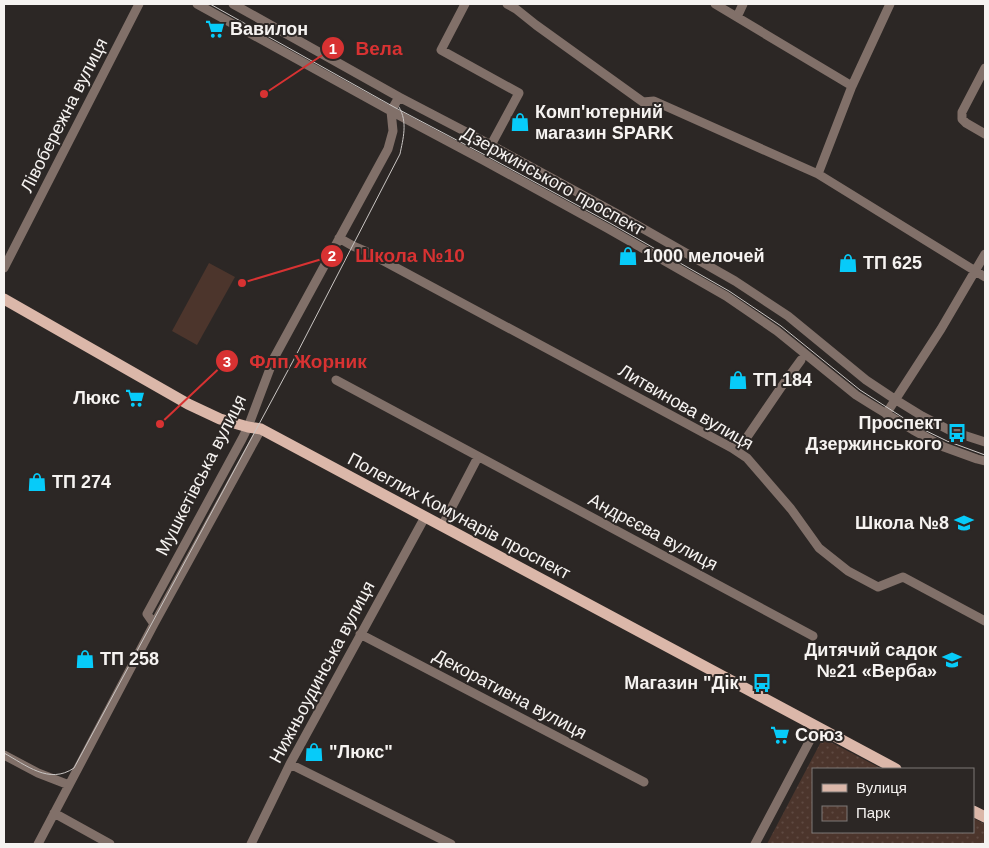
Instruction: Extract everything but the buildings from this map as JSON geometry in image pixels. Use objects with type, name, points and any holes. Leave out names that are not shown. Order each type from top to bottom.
[{"type":"main road","name":"Полеглих Комунарів проспект","points":[[4,299],[188,404],[220,418],[261,429],[894,768]]},
{"type":"street","name":"Лівобережна вулиця","points":[[4,268],[139,4]]},
{"type":"street","name":"Дзержинського проспект","points":[[197,4],[607,228],[726,296],[777,332],[856,395],[944,447],[985,461]]},
{"type":"street","name":"Дзержинського проспект","points":[[233,4],[621,216],[735,281],[788,316],[866,380],[896,400],[951,431],[985,442]]},
{"type":"street","points":[[465,4],[441,50],[519,93],[490,145]]},
{"type":"street","points":[[507,4],[516,8],[536,25],[643,102],[654,101],[818,174],[985,277]]},
{"type":"street","points":[[715,4],[852,86]]},
{"type":"street","points":[[737,17],[743,4]]},
{"type":"street","points":[[818,174],[852,86],[890,4]]},
{"type":"street","points":[[985,68],[962,112],[962,119],[966,123],[985,134]]},
{"type":"street","name":"Мушкетівська вулиця","points":[[154,624],[147,614],[248,426],[274,358],[388,149],[393,131],[391,111],[399,96]]},
{"type":"street","name":"Литвинова вулиця","points":[[339,238],[732,448],[747,458],[791,509],[818,548],[848,571],[878,587],[903,577],[985,621]]},
{"type":"street","points":[[886,414],[941,329],[985,254]]},
{"type":"street","points":[[732,448],[743,443],[801,360]]},
{"type":"street","name":"Андрєєва вулиця","points":[[336,380],[813,636]]},
{"type":"street","name":"Мушкетівська вулиця","points":[[38,844],[154,624],[261,429]]},
{"type":"street","points":[[442,526],[478,457]]},
{"type":"street","name":"Нижньоудинська вулиця","points":[[250,844],[290,764],[424,517]]},
{"type":"street","name":"Декоративна вулиця","points":[[360,634],[644,782]]},
{"type":"street","points":[[755,844],[817,727]]},
{"type":"street","points":[[4,755],[38,773],[69,785]]},
{"type":"street","points":[[290,764],[451,844]]},
{"type":"street","points":[[54,814],[110,844]]},
{"type":"green space","points":[[209,263],[235,277],[197,345],[172,331]]},
{"type":"green space","points":[[823,738],[880,768],[812,768],[812,833],[974,833],[974,818],[985,824],[985,844],[767,844]]},
{"type":"tram line","points":[[210,4],[394,107],[610,223],[729,291],[781,326],[860,390],[916,426],[947,441],[985,455]]},
{"type":"tram line","points":[[4,753],[29,768],[47,774],[56,775],[74,768],[293,361],[400,154],[404,125],[399,107]]},
{"type":"place","name":"Вавилон","points":[[215,29]]},
{"type":"place","name":"Вела","points":[[264,94]]},
{"type":"place","name":"Комп'ютерний магазин SPARK","points":[[520,122]]},
{"type":"place","name":"1000 мелочей","points":[[628,256]]},
{"type":"place","name":"ТП 625","points":[[848,263]]},
{"type":"place","name":"Школа №10","points":[[242,283]]},
{"type":"place","name":"ТП 184","points":[[738,380]]},
{"type":"place","name":"Люкс","points":[[135,398]]},
{"type":"place","name":"Флп Жорник","points":[[160,424]]},
{"type":"place","name":"Проспект Дзержинського","points":[[957,433]]},
{"type":"place","name":"ТП 274","points":[[37,482]]},
{"type":"place","name":"Школа №8","points":[[964,523]]},
{"type":"place","name":"ТП 258","points":[[85,659]]},
{"type":"place","name":"Дитячий садок №21 «Верба»","points":[[952,660]]},
{"type":"place","name":"Магазин \"Дік\"","points":[[762,683]]},
{"type":"place","name":"Союз","points":[[780,735]]},
{"type":"place","name":"\"Люкс\"","points":[[314,752]]}]
